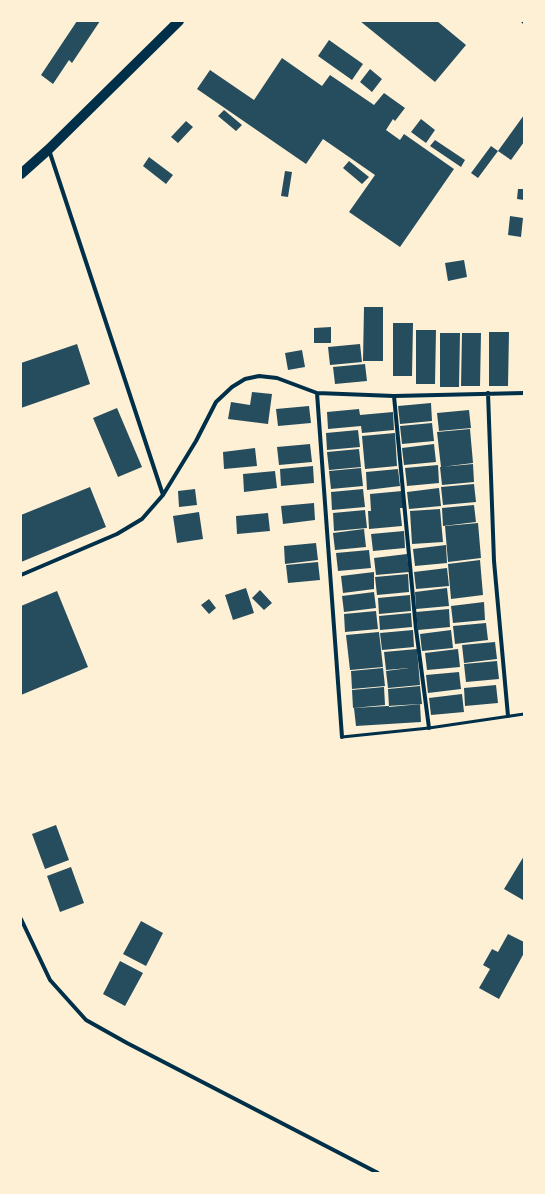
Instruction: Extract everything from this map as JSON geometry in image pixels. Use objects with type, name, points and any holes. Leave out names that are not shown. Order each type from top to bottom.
[{"type":"main road","points":[[21,174],[49,149],[179,21]]},
{"type":"street","points":[[49,149],[163,495]]},
{"type":"street","points":[[21,576],[117,534],[142,519],[163,495],[196,441],[216,402],[232,387],[245,379],[259,376],[278,378],[317,393],[394,396],[524,393]]},
{"type":"street","points":[[317,393],[342,737]]},
{"type":"street","points":[[488,393],[494,561],[508,716]]},
{"type":"street","points":[[394,396],[416,629],[429,728]]},
{"type":"street","points":[[21,919],[50,980],[86,1020],[127,1044],[378,1173]]},
{"type":"lane","points":[[342,737],[429,728],[524,714]]},
{"type":"building","points":[[77,21],[100,21],[72,63],[69,60],[53,84],[41,75]]},
{"type":"building","points":[[360,21],[437,21],[466,45],[435,82]]},
{"type":"building","points":[[329,40],[363,64],[352,80],[318,56]]},
{"type":"building","points":[[282,58],[322,86],[330,75],[374,105],[384,93],[405,108],[395,121],[393,119],[386,130],[400,140],[404,134],[454,169],[400,247],[349,212],[375,175],[323,139],[306,164],[197,89],[210,70],[254,100]]},
{"type":"building","points":[[370,69],[382,79],[372,92],[360,82]]},
{"type":"building","points":[[224,110],[242,125],[236,131],[218,116]]},
{"type":"building","points":[[524,115],[524,142],[511,160],[498,151]]},
{"type":"building","points":[[421,119],[435,130],[426,143],[411,132]]},
{"type":"building","points":[[186,121],[193,127],[178,143],[171,137]]},
{"type":"building","points":[[435,140],[465,160],[461,167],[430,146]]},
{"type":"building","points":[[491,146],[498,151],[478,178],[471,173]]},
{"type":"building","points":[[149,157],[173,175],[166,184],[143,166]]},
{"type":"building","points":[[349,161],[369,177],[362,184],[343,168]]},
{"type":"building","points":[[285,171],[292,172],[288,197],[281,196]]},
{"type":"building","points":[[518,189],[524,189],[524,200],[517,199]]},
{"type":"building","points":[[510,216],[523,218],[521,237],[508,235]]},
{"type":"building","points":[[464,260],[467,277],[448,281],[445,263]]},
{"type":"building","points":[[364,307],[383,307],[383,361],[363,361]]},
{"type":"building","points":[[393,323],[413,323],[412,376],[393,376]]},
{"type":"building","points":[[331,327],[331,343],[314,343],[314,328]]},
{"type":"building","points":[[416,330],[436,330],[435,384],[416,384]]},
{"type":"building","points":[[489,332],[509,332],[508,386],[489,386]]},
{"type":"building","points":[[440,333],[460,333],[459,387],[440,387]]},
{"type":"building","points":[[462,333],[481,333],[480,386],[461,386]]},
{"type":"building","points":[[77,344],[90,384],[21,408],[21,363]]},
{"type":"building","points":[[360,344],[362,362],[330,365],[328,347]]},
{"type":"building","points":[[302,350],[305,367],[288,370],[285,353]]},
{"type":"building","points":[[365,364],[367,381],[335,384],[333,367]]},
{"type":"building","points":[[252,392],[272,394],[268,424],[228,419],[231,402],[250,405]]},
{"type":"building","points":[[431,403],[432,421],[400,424],[398,406]]},
{"type":"building","points":[[309,406],[311,423],[278,426],[276,409]]},
{"type":"building","points":[[117,408],[142,467],[118,477],[93,418]]},
{"type":"building","points":[[359,409],[360,415],[393,412],[394,430],[362,433],[361,426],[328,429],[327,412]]},
{"type":"building","points":[[469,410],[471,428],[439,431],[437,413]]},
{"type":"building","points":[[432,423],[434,441],[402,444],[400,426]]},
{"type":"building","points":[[470,429],[473,463],[441,467],[437,432]]},
{"type":"building","points":[[358,430],[360,447],[327,450],[326,433]]},
{"type":"building","points":[[395,433],[397,466],[365,469],[362,436]]},
{"type":"building","points":[[310,444],[312,462],[279,465],[277,447]]},
{"type":"building","points":[[434,444],[436,462],[404,465],[402,448]]},
{"type":"building","points":[[255,448],[257,466],[224,469],[223,452]]},
{"type":"building","points":[[359,449],[361,467],[329,470],[327,452]]},
{"type":"building","points":[[473,464],[474,482],[442,485],[440,467]]},
{"type":"building","points":[[438,465],[439,483],[407,486],[405,468]]},
{"type":"building","points":[[313,466],[314,483],[281,486],[280,469]]},
{"type":"building","points":[[361,468],[363,486],[331,489],[329,471]]},
{"type":"building","points":[[398,469],[400,486],[367,490],[366,472]]},
{"type":"building","points":[[275,471],[277,488],[244,492],[243,474]]},
{"type":"building","points":[[474,484],[476,502],[443,505],[441,487]]},
{"type":"building","points":[[90,487],[106,527],[21,562],[21,515]]},
{"type":"building","points":[[439,488],[441,506],[409,509],[407,492]]},
{"type":"building","points":[[195,489],[197,505],[179,507],[178,491]]},
{"type":"building","points":[[363,489],[365,507],[332,510],[331,492]]},
{"type":"building","points":[[402,491],[404,508],[400,508],[402,526],[369,529],[368,511],[371,511],[370,494]]},
{"type":"building","points":[[314,503],[315,520],[283,524],[281,506]]},
{"type":"building","points":[[474,505],[476,522],[443,526],[442,508]]},
{"type":"building","points":[[440,509],[443,542],[412,544],[410,511]]},
{"type":"building","points":[[365,510],[367,528],[334,531],[333,513]]},
{"type":"building","points":[[199,512],[203,539],[177,543],[173,516]]},
{"type":"building","points":[[268,513],[270,531],[237,534],[236,516]]},
{"type":"building","points":[[478,523],[481,558],[448,562],[445,526]]},
{"type":"building","points":[[364,529],[366,547],[335,550],[333,533]]},
{"type":"building","points":[[404,531],[405,548],[373,551],[371,534]]},
{"type":"building","points":[[316,543],[318,560],[285,564],[284,546]]},
{"type":"building","points":[[446,545],[447,563],[415,566],[413,549]]},
{"type":"building","points":[[369,550],[371,568],[338,571],[336,553]]},
{"type":"building","points":[[407,554],[409,572],[376,575],[374,558]]},
{"type":"building","points":[[480,560],[483,595],[451,599],[448,564]]},
{"type":"building","points":[[318,562],[320,580],[288,583],[286,565]]},
{"type":"building","points":[[447,568],[449,586],[416,589],[414,572]]},
{"type":"building","points":[[374,572],[374,589],[343,593],[341,576]]},
{"type":"building","points":[[408,574],[409,592],[377,595],[375,577]]},
{"type":"building","points":[[246,588],[254,613],[233,620],[225,595]]},
{"type":"building","points":[[447,588],[449,606],[416,609],[415,592]]},
{"type":"building","points":[[260,590],[272,603],[264,610],[252,598]]},
{"type":"building","points":[[57,591],[88,667],[21,695],[21,606]]},
{"type":"building","points":[[374,592],[376,608],[344,612],[342,596]]},
{"type":"building","points":[[410,595],[411,611],[379,614],[378,598]]},
{"type":"building","points":[[209,599],[216,608],[209,614],[201,605]]},
{"type":"building","points":[[484,602],[485,620],[453,623],[451,606]]},
{"type":"building","points":[[449,609],[450,627],[418,630],[416,612]]},
{"type":"building","points":[[376,611],[378,629],[345,632],[344,614]]},
{"type":"building","points":[[411,613],[412,627],[380,630],[379,616]]},
{"type":"building","points":[[486,623],[488,640],[455,644],[453,626]]},
{"type":"building","points":[[413,630],[414,647],[382,650],[380,633]]},
{"type":"building","points":[[451,630],[453,648],[422,651],[420,634]]},
{"type":"building","points":[[379,632],[383,667],[350,670],[346,635]]},
{"type":"building","points":[[495,642],[497,659],[464,663],[462,645]]},
{"type":"building","points":[[417,649],[420,685],[388,688],[386,671],[409,668],[386,670],[384,652]]},
{"type":"building","points":[[458,649],[460,667],[427,670],[425,653]]},
{"type":"building","points":[[497,661],[499,679],[466,682],[464,664]]},
{"type":"building","points":[[383,668],[385,686],[352,689],[351,671]]},
{"type":"building","points":[[459,672],[461,689],[428,693],[426,675]]},
{"type":"building","points":[[496,685],[498,703],[465,706],[464,688]]},
{"type":"building","points":[[420,686],[422,704],[389,707],[388,689]]},
{"type":"building","points":[[384,687],[385,705],[353,708],[352,690]]},
{"type":"building","points":[[462,694],[464,712],[431,715],[429,698]]},
{"type":"building","points":[[420,704],[421,722],[356,726],[354,708]]},
{"type":"building","points":[[56,825],[69,860],[45,869],[32,834]]},
{"type":"building","points":[[524,856],[524,899],[523,900],[504,889]]},
{"type":"building","points":[[71,867],[84,903],[60,912],[47,876]]},
{"type":"building","points":[[141,921],[163,933],[146,966],[123,954]]},
{"type":"building","points":[[508,934],[524,942],[524,953],[499,999],[479,988],[490,969],[483,965],[492,949],[498,952]]},
{"type":"building","points":[[120,961],[143,973],[125,1006],[103,994]]}]
